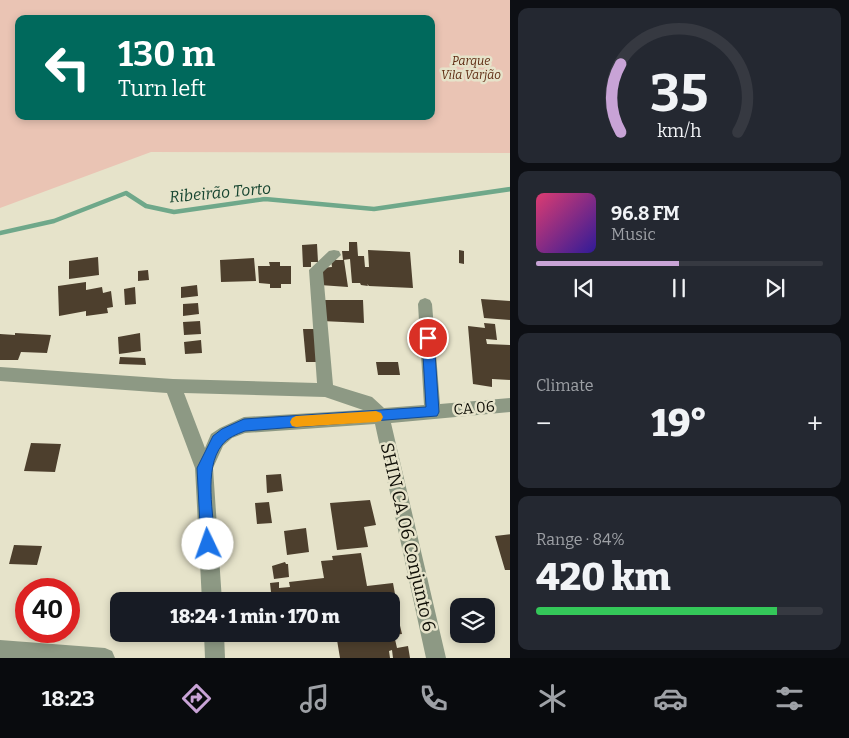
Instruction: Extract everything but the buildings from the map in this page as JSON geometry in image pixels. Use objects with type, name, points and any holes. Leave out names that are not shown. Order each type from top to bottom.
[{"type":"street","points":[[325,390],[316,270],[334,255]]},
{"type":"street","points":[[425,304],[433,412]]},
{"type":"street","points":[[0,374],[173,386],[325,390],[366,402],[380,416]]},
{"type":"street","points":[[173,386],[204,468]]},
{"type":"street","name":"CA 06","points":[[211,592],[204,468],[217,440],[226,433],[244,425],[510,405]]},
{"type":"street","name":"SHIN CA 06 Conjunto 6","points":[[380,416],[436,658]]},
{"type":"street","points":[[214,642],[215,658]]},
{"type":"street","points":[[0,650],[105,658]]},
{"type":"green space","name":"Parque Vila Varjão","points":[[0,0],[510,0],[510,153],[151,152],[0,208]]},
{"type":"waterway","name":"Ribeirão Torto","points":[[0,233],[54,221],[126,193],[146,206],[174,212],[265,199],[374,209],[510,189]]},
{"type":"slow traffic","points":[[296,422],[376,417]]},
{"type":"route","points":[[208,544],[204,468],[217,440],[226,433],[244,425],[433,412],[428,338]]}]
